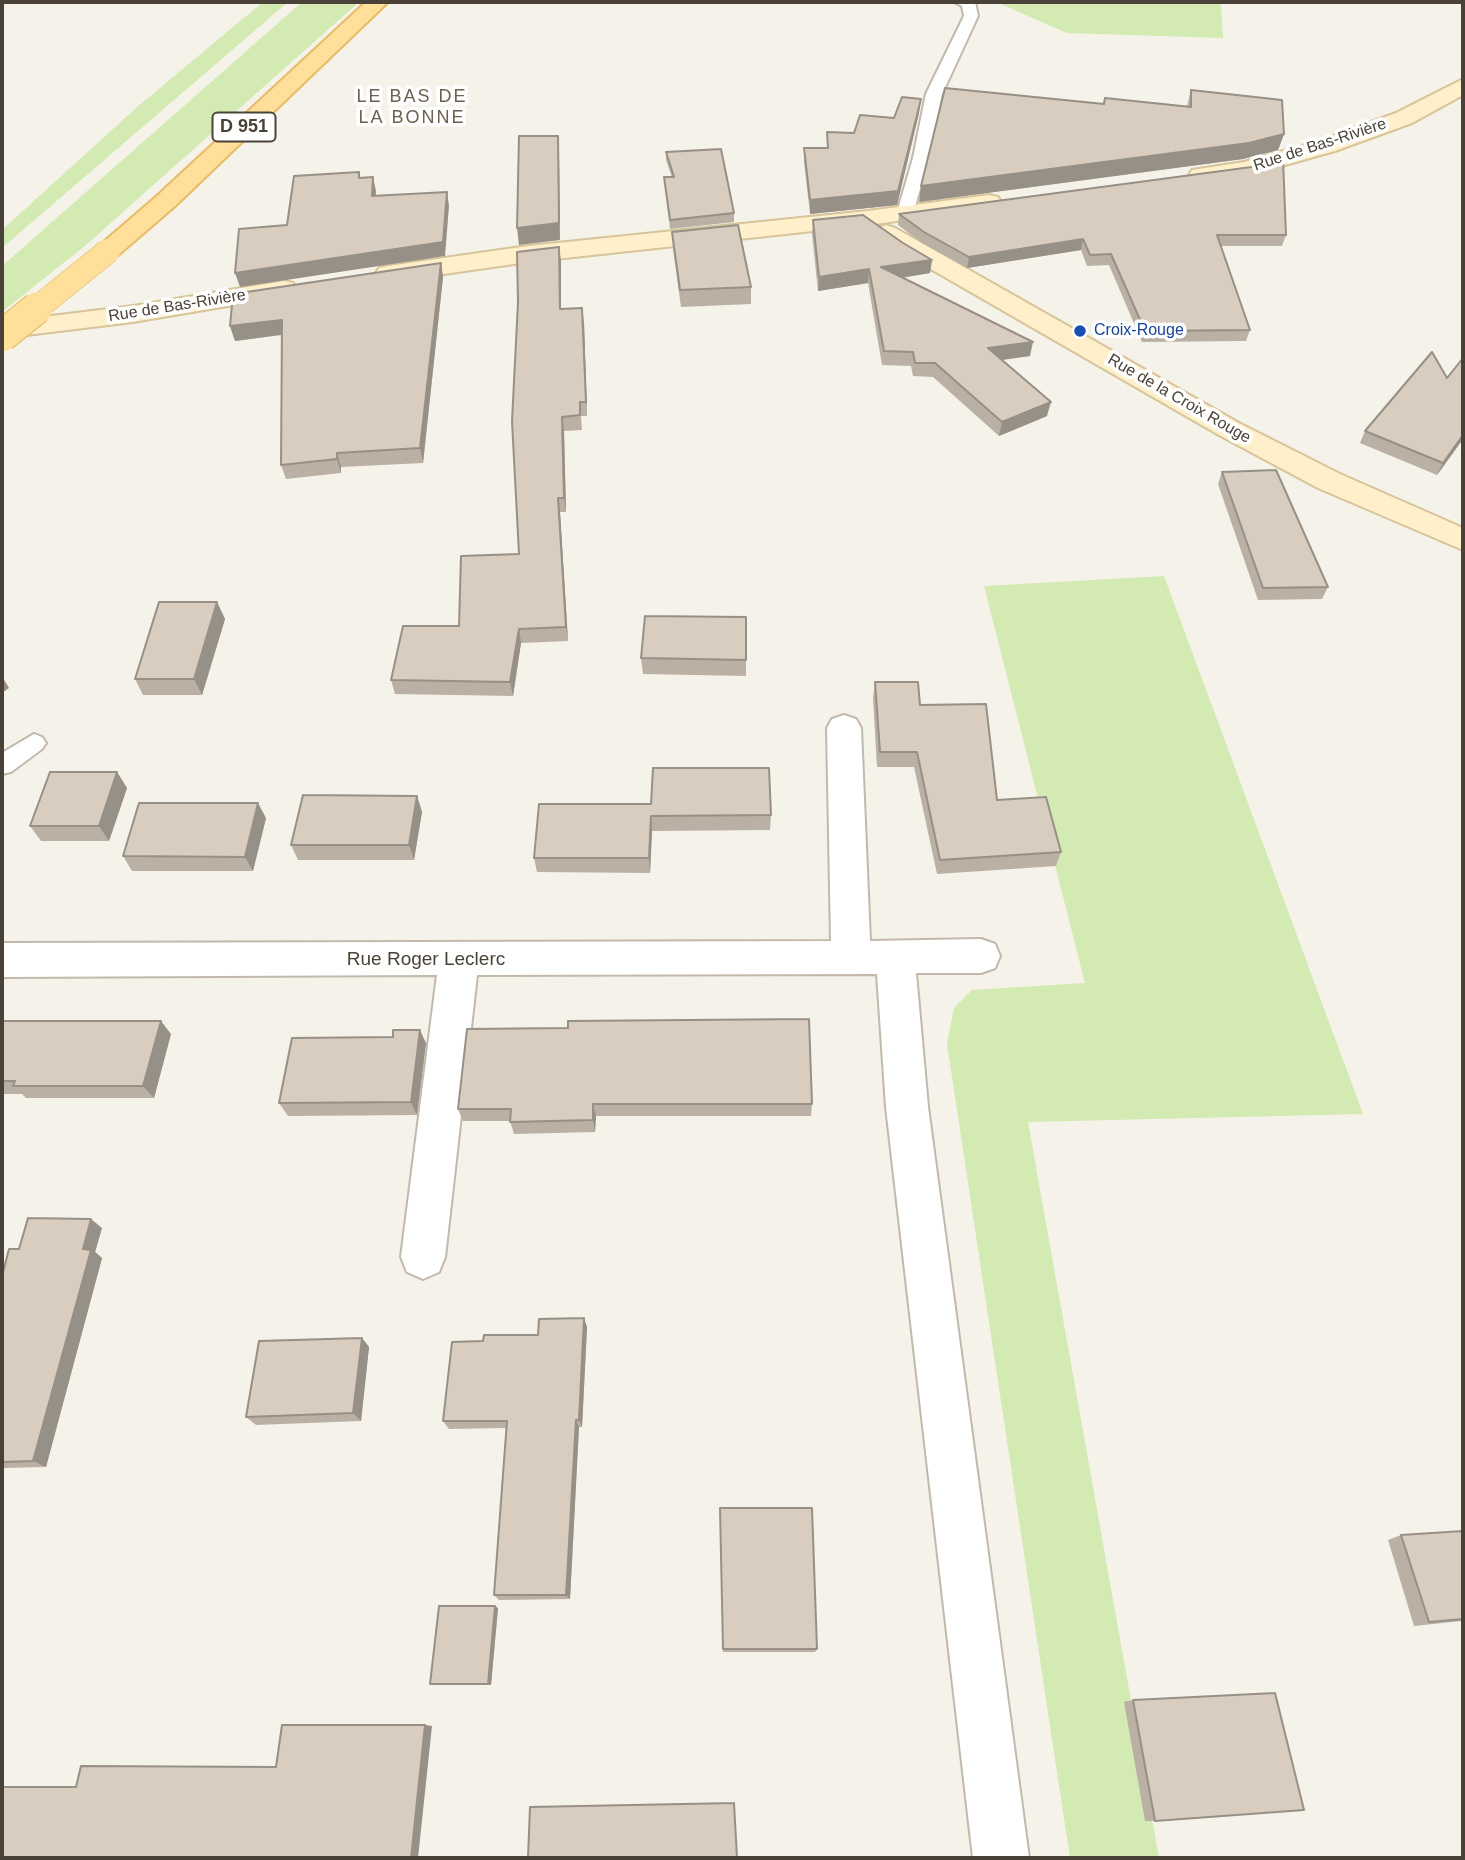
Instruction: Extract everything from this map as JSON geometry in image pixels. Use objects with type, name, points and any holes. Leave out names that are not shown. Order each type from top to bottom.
[{"type":"main road","name":"D 951","points":[[2,336],[166,201],[378,2]]},
{"type":"street","name":"Rue de Bas-Rivière","points":[[1183,178],[1246,169],[1327,146],[1404,118],[1463,86]]},
{"type":"street","points":[[363,278],[527,254],[1012,200]]},
{"type":"street","name":"Rue de la Croix Rouge","points":[[868,218],[912,250],[1229,429],[1329,481],[1463,540]]},
{"type":"street","name":"Rue de Bas-Rivière","points":[[2,330],[133,314],[309,285]]},
{"type":"street","points":[[845,728],[852,921],[850,957]]},
{"type":"street","name":"Rue Roger Leclerc","points":[[2,960],[981,956]]},
{"type":"street","points":[[895,957],[908,1107],[1001,1858]]},
{"type":"street","points":[[423,1257],[457,986],[457,960]]},
{"type":"lane","points":[[905,213],[921,158],[934,94],[971,16],[969,3],[961,2]]},
{"type":"lane","points":[[2,765],[34,743]]},
{"type":"green space","points":[[263,2],[288,2],[2,248],[2,230],[136,108]]},
{"type":"green space","points":[[302,2],[359,2],[86,245],[2,312],[2,266]]},
{"type":"green space","points":[[996,2],[1221,2],[1223,38],[1067,33]]},
{"type":"green space","points":[[1164,576],[1363,1114],[1028,1122],[1159,1858],[1070,1858],[947,1044],[954,1008],[972,990],[1085,983],[984,586]]},
{"type":"building","points":[[945,88],[1104,104],[1105,98],[1191,107],[1191,90],[1282,100],[1284,134],[1249,143],[921,186]]},
{"type":"building","points":[[902,97],[921,99],[898,191],[810,200],[804,148],[828,148],[827,132],[854,133],[860,115],[894,118]]},
{"type":"building","points":[[519,136],[558,136],[559,223],[517,228]]},
{"type":"building","points":[[721,149],[734,213],[670,220],[664,177],[674,177],[666,152]]},
{"type":"building","points":[[1283,159],[1286,235],[1217,235],[1250,330],[1145,331],[1111,254],[1090,255],[1083,239],[969,257],[924,232],[899,214],[1259,166]]},
{"type":"building","points":[[359,172],[359,178],[373,177],[372,196],[447,192],[443,242],[235,273],[239,229],[287,225],[294,176]]},
{"type":"building","points":[[863,215],[932,260],[881,267],[1033,342],[988,348],[1051,402],[1002,422],[935,363],[915,363],[913,352],[884,351],[869,269],[819,277],[813,220]]},
{"type":"building","points":[[738,225],[751,287],[680,290],[672,232]]},
{"type":"building","points":[[559,247],[560,309],[582,308],[586,402],[580,402],[580,415],[562,417],[564,498],[558,498],[566,627],[519,629],[510,682],[391,680],[403,626],[459,626],[461,556],[519,554],[512,421],[518,302],[517,252]]},
{"type":"building","points":[[441,263],[420,448],[337,453],[337,459],[281,465],[282,320],[230,326],[233,294]]},
{"type":"building","points":[[1432,352],[1447,378],[1463,358],[1463,435],[1443,463],[1365,431]]},
{"type":"building","points":[[1276,470],[1328,587],[1263,588],[1222,472]]},
{"type":"building","points":[[159,602],[217,602],[194,679],[135,679]]},
{"type":"building","points":[[645,616],[746,617],[746,660],[641,658]]},
{"type":"building","points":[[875,682],[918,682],[920,705],[986,704],[997,800],[1046,797],[1061,852],[940,860],[917,752],[880,752]]},
{"type":"building","points":[[653,768],[769,768],[771,815],[651,816],[649,858],[534,858],[539,804],[651,804]]},
{"type":"building","points":[[50,772],[117,772],[99,826],[30,826]]},
{"type":"building","points":[[303,795],[417,796],[409,845],[291,845]]},
{"type":"building","points":[[139,803],[258,803],[245,857],[123,856]]},
{"type":"building","points":[[809,1019],[812,1104],[593,1104],[593,1120],[510,1122],[511,1109],[458,1109],[467,1029],[568,1028],[568,1021]]},
{"type":"building","points":[[2,1021],[161,1021],[143,1086],[13,1086],[15,1081],[2,1081]]},
{"type":"building","points":[[393,1030],[420,1030],[411,1102],[279,1103],[292,1038],[393,1037]]},
{"type":"building","points":[[28,1218],[91,1219],[83,1249],[91,1250],[33,1461],[2,1462],[2,1276],[9,1249],[19,1249]]},
{"type":"building","points":[[584,1318],[566,1595],[494,1595],[507,1421],[443,1421],[452,1342],[483,1341],[484,1335],[538,1335],[539,1319]]},
{"type":"building","points":[[362,1338],[353,1413],[246,1417],[259,1341]]},
{"type":"building","points":[[720,1508],[812,1508],[817,1649],[723,1649]]},
{"type":"building","points":[[1463,1531],[1463,1619],[1429,1622],[1401,1535]]},
{"type":"building","points":[[439,1606],[495,1606],[488,1684],[430,1684]]},
{"type":"building","points":[[1275,1693],[1304,1810],[1155,1821],[1133,1700]]},
{"type":"building","points":[[282,1725],[425,1725],[411,1858],[2,1858],[2,1787],[76,1787],[81,1766],[276,1767]]},
{"type":"building","points":[[734,1803],[737,1858],[528,1858],[530,1807]]},
{"type":"place","name":"Croix-Rouge","points":[[1080,331]]},
{"type":"district","name":"LE BAS DE LA BONNE","points":[[412,107]]}]
